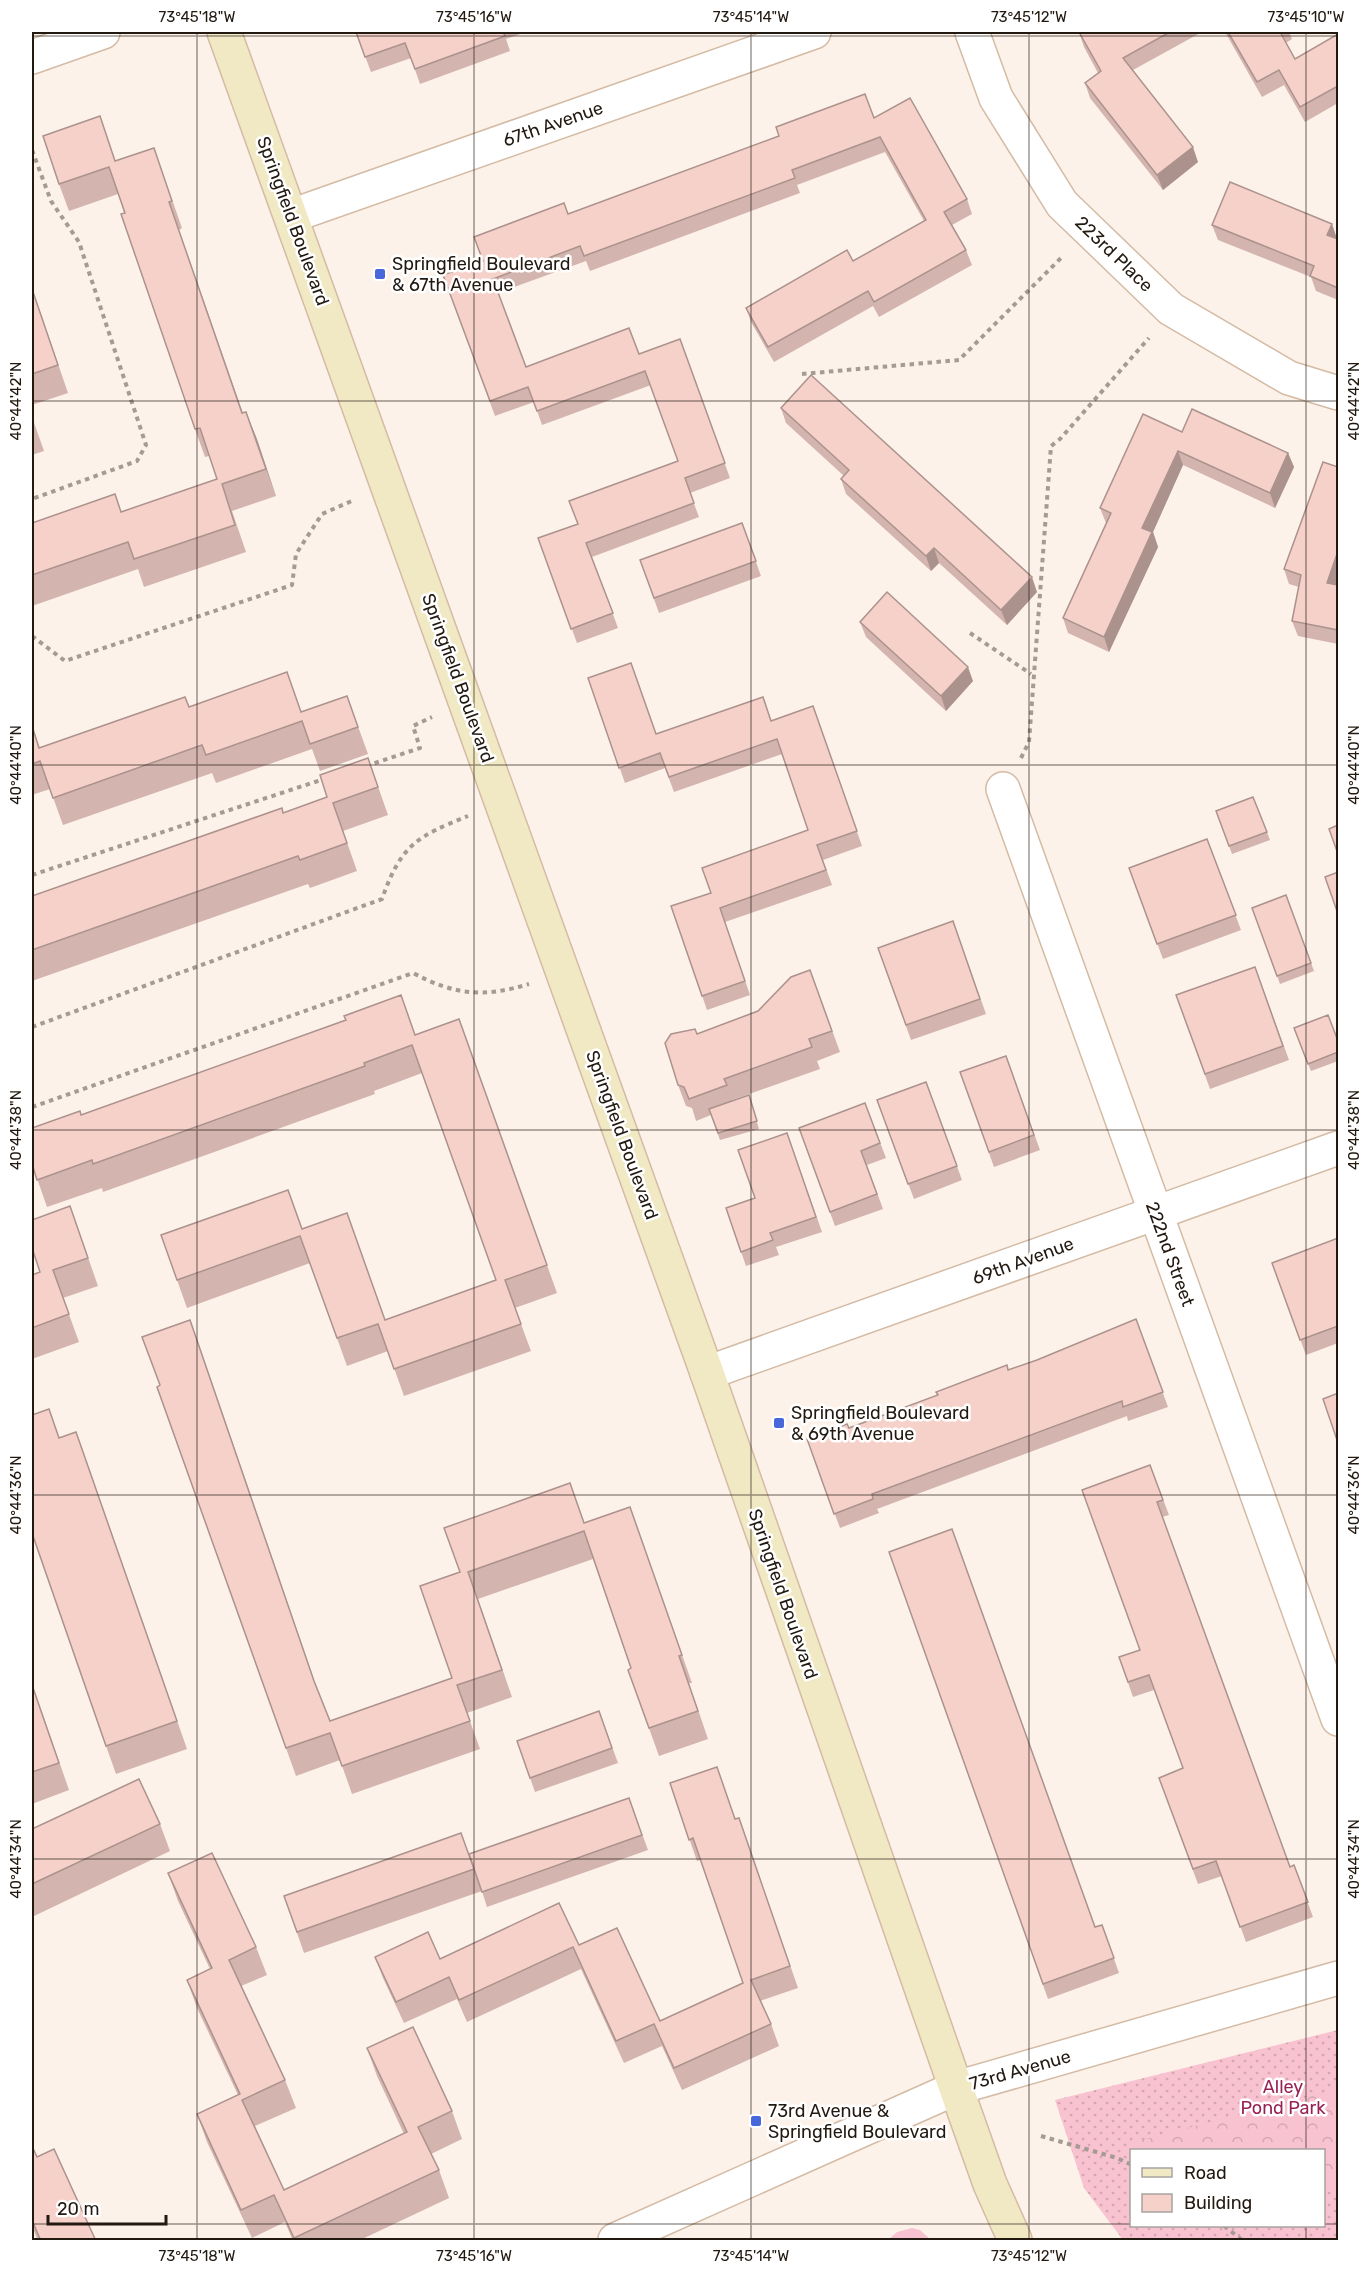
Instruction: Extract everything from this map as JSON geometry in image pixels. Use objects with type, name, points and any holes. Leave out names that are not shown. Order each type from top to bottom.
[{"type":"main road","name":"Springfield Boulevard","points":[[224,32],[707,1374],[990,2184],[1015,2241]]},
{"type":"street","points":[[32,57],[103,32]]},
{"type":"street","name":"67th Avenue","points":[[291,216],[814,32]]},
{"type":"street","name":"223rd Place","points":[[972,32],[996,98],[1062,204],[1171,309],[1289,378],[1338,393]]},
{"type":"street","name":"222nd Street","points":[[1003,789],[1338,1719]]},
{"type":"street","name":"69th Avenue","points":[[707,1374],[1338,1148]]},
{"type":"street","name":"73rd Avenue","points":[[615,2241],[956,2088],[1338,1978]]},
{"type":"path","points":[[32,150],[51,201],[79,242],[146,445],[137,461],[32,500]]},
{"type":"path","points":[[802,374],[959,360],[1089,230]]},
{"type":"path","points":[[1003,789],[1029,742],[1032,674],[1051,446],[1060,439],[1171,309]]},
{"type":"path","points":[[32,636],[65,661],[292,585],[297,554],[322,514],[389,486]]},
{"type":"path","points":[[970,633],[1032,674]]},
{"type":"path","points":[[364,766],[420,748],[413,726],[466,700]]},
{"type":"path","points":[[32,875],[331,777]]},
{"type":"path","points":[[32,1028],[382,900],[392,871],[405,850],[433,831],[502,802]]},
{"type":"path","points":[[32,1107],[413,973],[439,987],[469,993],[499,993],[564,973]]},
{"type":"path","points":[[1041,2136],[1117,2158],[1130,2164]]},
{"type":"path","points":[[1225,2227],[1242,2241]]},
{"type":"green space","name":"Alley Pond Park","points":[[1338,2030],[1338,2240],[1123,2240],[1084,2188],[1055,2100]]},
{"type":"green space","points":[[1338,2089],[1338,2191],[1325,2188],[1325,2149],[1152,2149],[1126,2144]]},
{"type":"green space","points":[[912,2228],[920,2230],[931,2240],[888,2240],[897,2232]]},
{"type":"building","points":[[356,32],[503,32],[505,36],[415,69],[405,43],[365,57]]},
{"type":"building","points":[[1079,32],[1170,32],[1123,58],[1193,147],[1157,175],[1085,83],[1101,71]]},
{"type":"building","points":[[1228,32],[1280,32],[1295,59],[1338,34],[1338,86],[1300,107],[1279,70],[1257,82]]},
{"type":"building","points":[[865,94],[874,118],[910,98],[967,199],[944,212],[966,250],[874,302],[868,291],[768,347],[746,308],[847,250],[853,261],[926,220],[880,137],[792,170],[795,178],[584,256],[580,246],[493,279],[526,367],[629,328],[639,354],[680,339],[725,463],[685,478],[694,503],[586,543],[613,613],[571,629],[538,538],[578,524],[569,501],[678,461],[645,371],[537,411],[528,387],[490,401],[443,275],[483,261],[474,237],[564,203],[568,214],[779,136],[776,127]]},
{"type":"building","points":[[100,116],[115,161],[154,148],[172,201],[169,202],[242,413],[246,412],[266,469],[222,484],[235,525],[134,559],[128,542],[32,575],[32,523],[115,494],[121,512],[217,479],[200,428],[195,429],[121,214],[125,213],[109,167],[59,184],[43,136]]},
{"type":"building","points":[[1230,182],[1332,224],[1327,235],[1338,239],[1338,288],[1310,276],[1314,266],[1212,225]]},
{"type":"building","points":[[32,289],[58,365],[32,374]]},
{"type":"building","points":[[811,375],[1032,577],[1001,610],[934,548],[926,556],[841,479],[849,470],[781,408]]},
{"type":"building","points":[[1192,409],[1288,453],[1270,493],[1178,451],[1142,528],[1152,532],[1104,637],[1063,618],[1111,513],[1100,508],[1143,414],[1182,432]]},
{"type":"building","points":[[1323,462],[1338,467],[1338,551],[1327,583],[1338,585],[1338,630],[1292,621],[1301,575],[1284,569]]},
{"type":"building","points":[[742,523],[756,561],[654,598],[640,560]]},
{"type":"building","points":[[887,592],[968,667],[941,696],[860,622]]},
{"type":"building","points":[[631,663],[656,734],[763,697],[771,721],[813,706],[857,831],[817,845],[826,870],[720,908],[745,981],[702,996],[671,906],[711,893],[702,868],[808,830],[777,739],[669,777],[660,753],[619,768],[588,678]]},
{"type":"building","points":[[287,672],[301,712],[347,696],[358,727],[310,744],[302,721],[206,755],[202,745],[53,798],[40,761],[32,764],[32,726],[39,748],[185,697],[189,707]]},
{"type":"building","points":[[368,758],[378,787],[333,803],[347,843],[300,860],[298,856],[32,950],[32,896],[282,808],[283,813],[327,797],[320,775]]},
{"type":"building","points":[[1253,797],[1267,832],[1229,846],[1216,811]]},
{"type":"building","points":[[1338,825],[1338,854],[1329,829]]},
{"type":"building","points":[[1207,839],[1236,915],[1157,944],[1129,868]]},
{"type":"building","points":[[1338,872],[1338,914],[1325,877]]},
{"type":"building","points":[[1286,895],[1311,963],[1277,976],[1252,908]]},
{"type":"building","points":[[953,921],[980,999],[906,1025],[878,948]]},
{"type":"building","points":[[1255,967],[1283,1046],[1205,1074],[1176,995]]},
{"type":"building","points":[[810,970],[832,1031],[809,1039],[812,1047],[724,1079],[727,1085],[689,1099],[684,1087],[678,1085],[665,1043],[671,1034],[695,1029],[697,1034],[758,1011],[791,977]]},
{"type":"building","points":[[401,995],[415,1035],[459,1019],[547,1265],[505,1280],[521,1324],[394,1369],[378,1324],[337,1338],[300,1236],[177,1280],[161,1235],[288,1190],[302,1229],[347,1213],[385,1320],[496,1280],[412,1045],[364,1063],[365,1066],[93,1164],[92,1160],[37,1180],[32,1164],[32,1128],[80,1111],[81,1115],[346,1020],[344,1016]]},
{"type":"building","points":[[1328,1015],[1338,1041],[1338,1052],[1308,1064],[1294,1028]]},
{"type":"building","points":[[1006,1056],[1034,1135],[989,1152],[960,1072]]},
{"type":"building","points":[[926,1082],[957,1166],[908,1184],[877,1100]]},
{"type":"building","points":[[749,1095],[757,1121],[718,1133],[709,1109]]},
{"type":"building","points":[[865,1103],[880,1143],[861,1151],[877,1194],[830,1212],[799,1128]]},
{"type":"building","points":[[787,1133],[816,1217],[770,1233],[773,1240],[741,1252],[726,1208],[755,1198],[738,1150]]},
{"type":"building","points":[[70,1206],[88,1258],[53,1270],[69,1314],[32,1328],[32,1275],[40,1272],[32,1248],[32,1220]]},
{"type":"building","points":[[1338,1238],[1338,1326],[1300,1340],[1272,1263]]},
{"type":"building","points":[[1136,1319],[1163,1392],[1123,1407],[1122,1401],[872,1494],[873,1499],[834,1514],[807,1439],[847,1424],[849,1428],[938,1395],[936,1392],[1007,1365],[1008,1370],[1037,1360]]},
{"type":"building","points":[[190,1320],[314,1681],[330,1721],[452,1678],[420,1586],[460,1572],[444,1528],[570,1483],[584,1523],[630,1507],[682,1655],[679,1656],[698,1711],[649,1728],[584,1531],[468,1572],[502,1670],[457,1685],[470,1721],[342,1766],[330,1733],[286,1748],[157,1387],[160,1385],[142,1337]]},
{"type":"building","points":[[1338,1393],[1338,1443],[1323,1399]]},
{"type":"building","points":[[49,1409],[59,1438],[76,1432],[177,1721],[106,1746],[32,1533],[32,1415]]},
{"type":"building","points":[[1150,1465],[1163,1500],[1157,1502],[1290,1867],[1294,1865],[1308,1902],[1240,1927],[1216,1861],[1193,1869],[1159,1778],[1183,1768],[1149,1675],[1128,1682],[1119,1657],[1140,1650],[1082,1490]]},
{"type":"building","points":[[952,1529],[1095,1927],[1102,1925],[1114,1958],[1043,1984],[889,1552]]},
{"type":"building","points":[[32,1685],[59,1763],[32,1772]]},
{"type":"building","points":[[599,1711],[612,1748],[530,1778],[517,1741]]},
{"type":"building","points":[[717,1767],[735,1819],[739,1818],[790,1966],[751,1980],[771,2024],[674,2068],[654,2024],[616,2041],[573,1947],[459,2000],[449,1977],[396,2002],[375,1957],[428,1932],[440,1959],[559,1903],[579,1945],[617,1928],[660,2021],[743,1983],[693,1838],[689,1840],[670,1783]]},
{"type":"building","points":[[139,1779],[160,1824],[32,1884],[32,1829]]},
{"type":"building","points":[[629,1798],[642,1835],[482,1892],[469,1854]]},
{"type":"building","points":[[461,1833],[474,1869],[297,1932],[284,1896]]},
{"type":"building","points":[[212,1853],[256,1947],[229,1960],[285,2080],[242,2100],[284,2190],[407,2132],[367,2048],[413,2027],[452,2111],[418,2127],[439,2170],[294,2238],[274,2195],[241,2210],[197,2114],[240,2094],[187,1980],[212,1968],[168,1873]]},
{"type":"building","points":[[32,2146],[37,2157],[54,2149],[96,2241],[41,2241],[32,2220]]},
{"type":"place","name":"Springfield Boulevard & 67th Avenue","points":[[380,274]]},
{"type":"place","name":"Springfield Boulevard & 69th Avenue","points":[[779,1423]]},
{"type":"place","name":"73rd Avenue & Springfield Boulevard","points":[[756,2121]]}]
